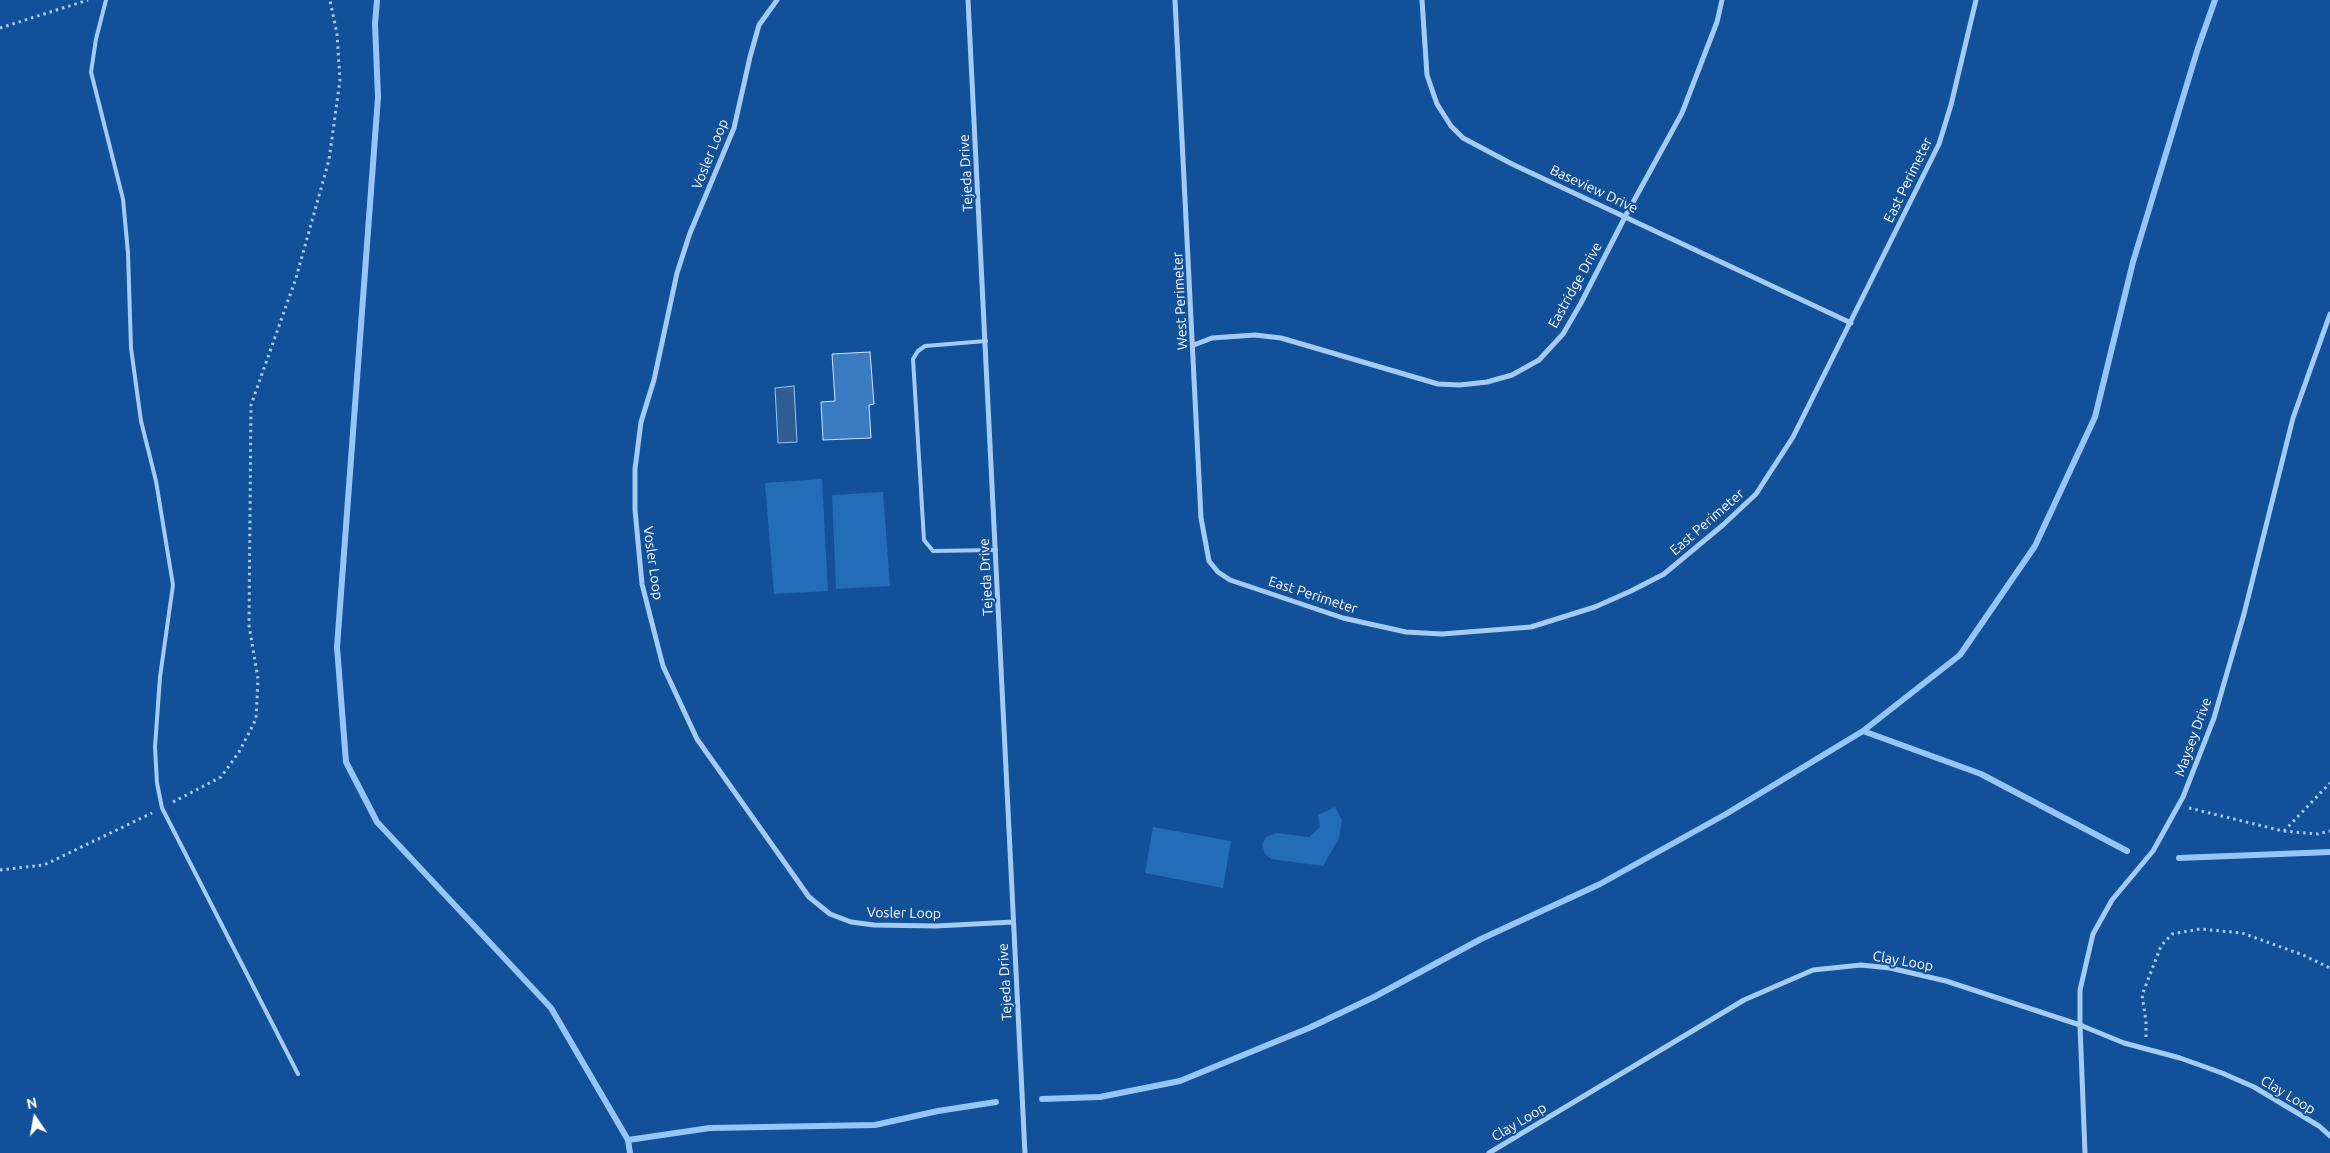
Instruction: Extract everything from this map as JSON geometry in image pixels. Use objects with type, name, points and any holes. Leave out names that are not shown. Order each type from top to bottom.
[{"type":"street","name":"Vosler Loop","points":[[777,0],[760,25],[750,57],[734,128],[677,273],[654,380],[640,422],[635,469],[635,510],[642,584],[654,631],[663,666],[697,739],[810,897],[830,914],[851,922],[874,925],[936,926],[1013,922]]},
{"type":"street","name":"Tejeda Drive","points":[[968,0],[1025,1153]]},
{"type":"street","name":"West Perimeter","points":[[1175,0],[1194,344],[1201,518],[1209,561],[1218,572],[1239,583]]},
{"type":"street","name":"Baseview Drive","points":[[1422,0],[1427,74],[1437,104],[1451,126],[1463,138],[1512,164],[1626,215],[1850,322]]},
{"type":"street","name":"Eastridge Drive","points":[[1194,344],[1212,338],[1255,335],[1281,338],[1438,384],[1460,385],[1487,382],[1512,375],[1539,360],[1563,334],[1682,113],[1711,39],[1722,0]]},
{"type":"street","name":"East Perimeter","points":[[1239,583],[1343,618],[1406,632],[1442,634],[1531,627],[1602,604],[1664,574],[1723,525],[1756,494],[1793,437],[1939,144],[1951,105],[1976,0]]},
{"type":"street","name":"Maysey Drive","points":[[2085,1153],[2080,990],[2092,934],[2112,900],[2153,852],[2178,805],[2214,718],[2244,614],[2293,418],[2330,314]]},
{"type":"street","points":[[2322,338],[2330,340]]},
{"type":"street","name":"Clay Loop","points":[[1489,1153],[1744,1000],[1812,970],[1861,965],[1890,968],[1946,981],[2080,1025],[2124,1043],[2180,1058],[2254,1087],[2319,1126],[2330,1136]]},
{"type":"lane","points":[[106,0],[96,39],[91,72],[123,199],[128,253],[132,357],[141,421],[156,481],[173,585],[160,677],[155,748],[157,782],[162,808],[298,1074]]},
{"type":"lane","points":[[986,341],[925,346],[913,358],[924,540],[933,551],[996,550]]},
{"type":"path","points":[[0,28],[88,0]]},
{"type":"path","points":[[0,870],[44,865],[221,777],[239,752],[256,719],[258,678],[249,625],[251,404],[296,278],[329,160],[340,80],[338,34],[330,0]]},
{"type":"path","points":[[2283,831],[2330,783]]},
{"type":"path","points":[[2178,805],[2283,831],[2318,834],[2330,831]]},
{"type":"path","points":[[2145,1048],[2146,1020],[2142,995],[2161,946],[2172,934],[2200,929],[2242,933],[2303,955],[2330,968]]},
{"type":"shaded area","points":[[794,386],[797,442],[778,443],[775,388]]},
{"type":"shaded area","points":[[822,479],[828,591],[774,594],[765,483]]},
{"type":"shaded area","points":[[883,492],[890,586],[836,589],[832,495]]},
{"type":"shaded area","points":[[1335,807],[1342,820],[1339,838],[1323,866],[1271,859],[1265,854],[1262,844],[1266,837],[1276,833],[1309,837],[1320,827],[1318,815]]},
{"type":"shaded area","points":[[1153,827],[1231,841],[1223,888],[1145,873]]},
{"type":"building","points":[[870,352],[874,404],[869,405],[871,438],[823,440],[821,402],[835,401],[832,354]]},
{"type":"waterway","points":[[377,0],[375,24],[378,97],[337,647],[346,762],[377,822],[551,1008],[628,1140],[630,1153]]},
{"type":"waterway","points":[[1042,1099],[1100,1097],[1180,1081],[1309,1028],[1374,997],[1481,939],[1600,884],[1726,814],[1863,731],[1960,655],[2035,546],[2095,417],[2133,262],[2198,48],[2215,0]]},
{"type":"waterway","points":[[1863,731],[1981,774],[2127,851]]},
{"type":"waterway","points":[[2179,858],[2330,852]]},
{"type":"waterway","points":[[628,1140],[710,1128],[875,1125],[938,1111],[996,1102]]}]
